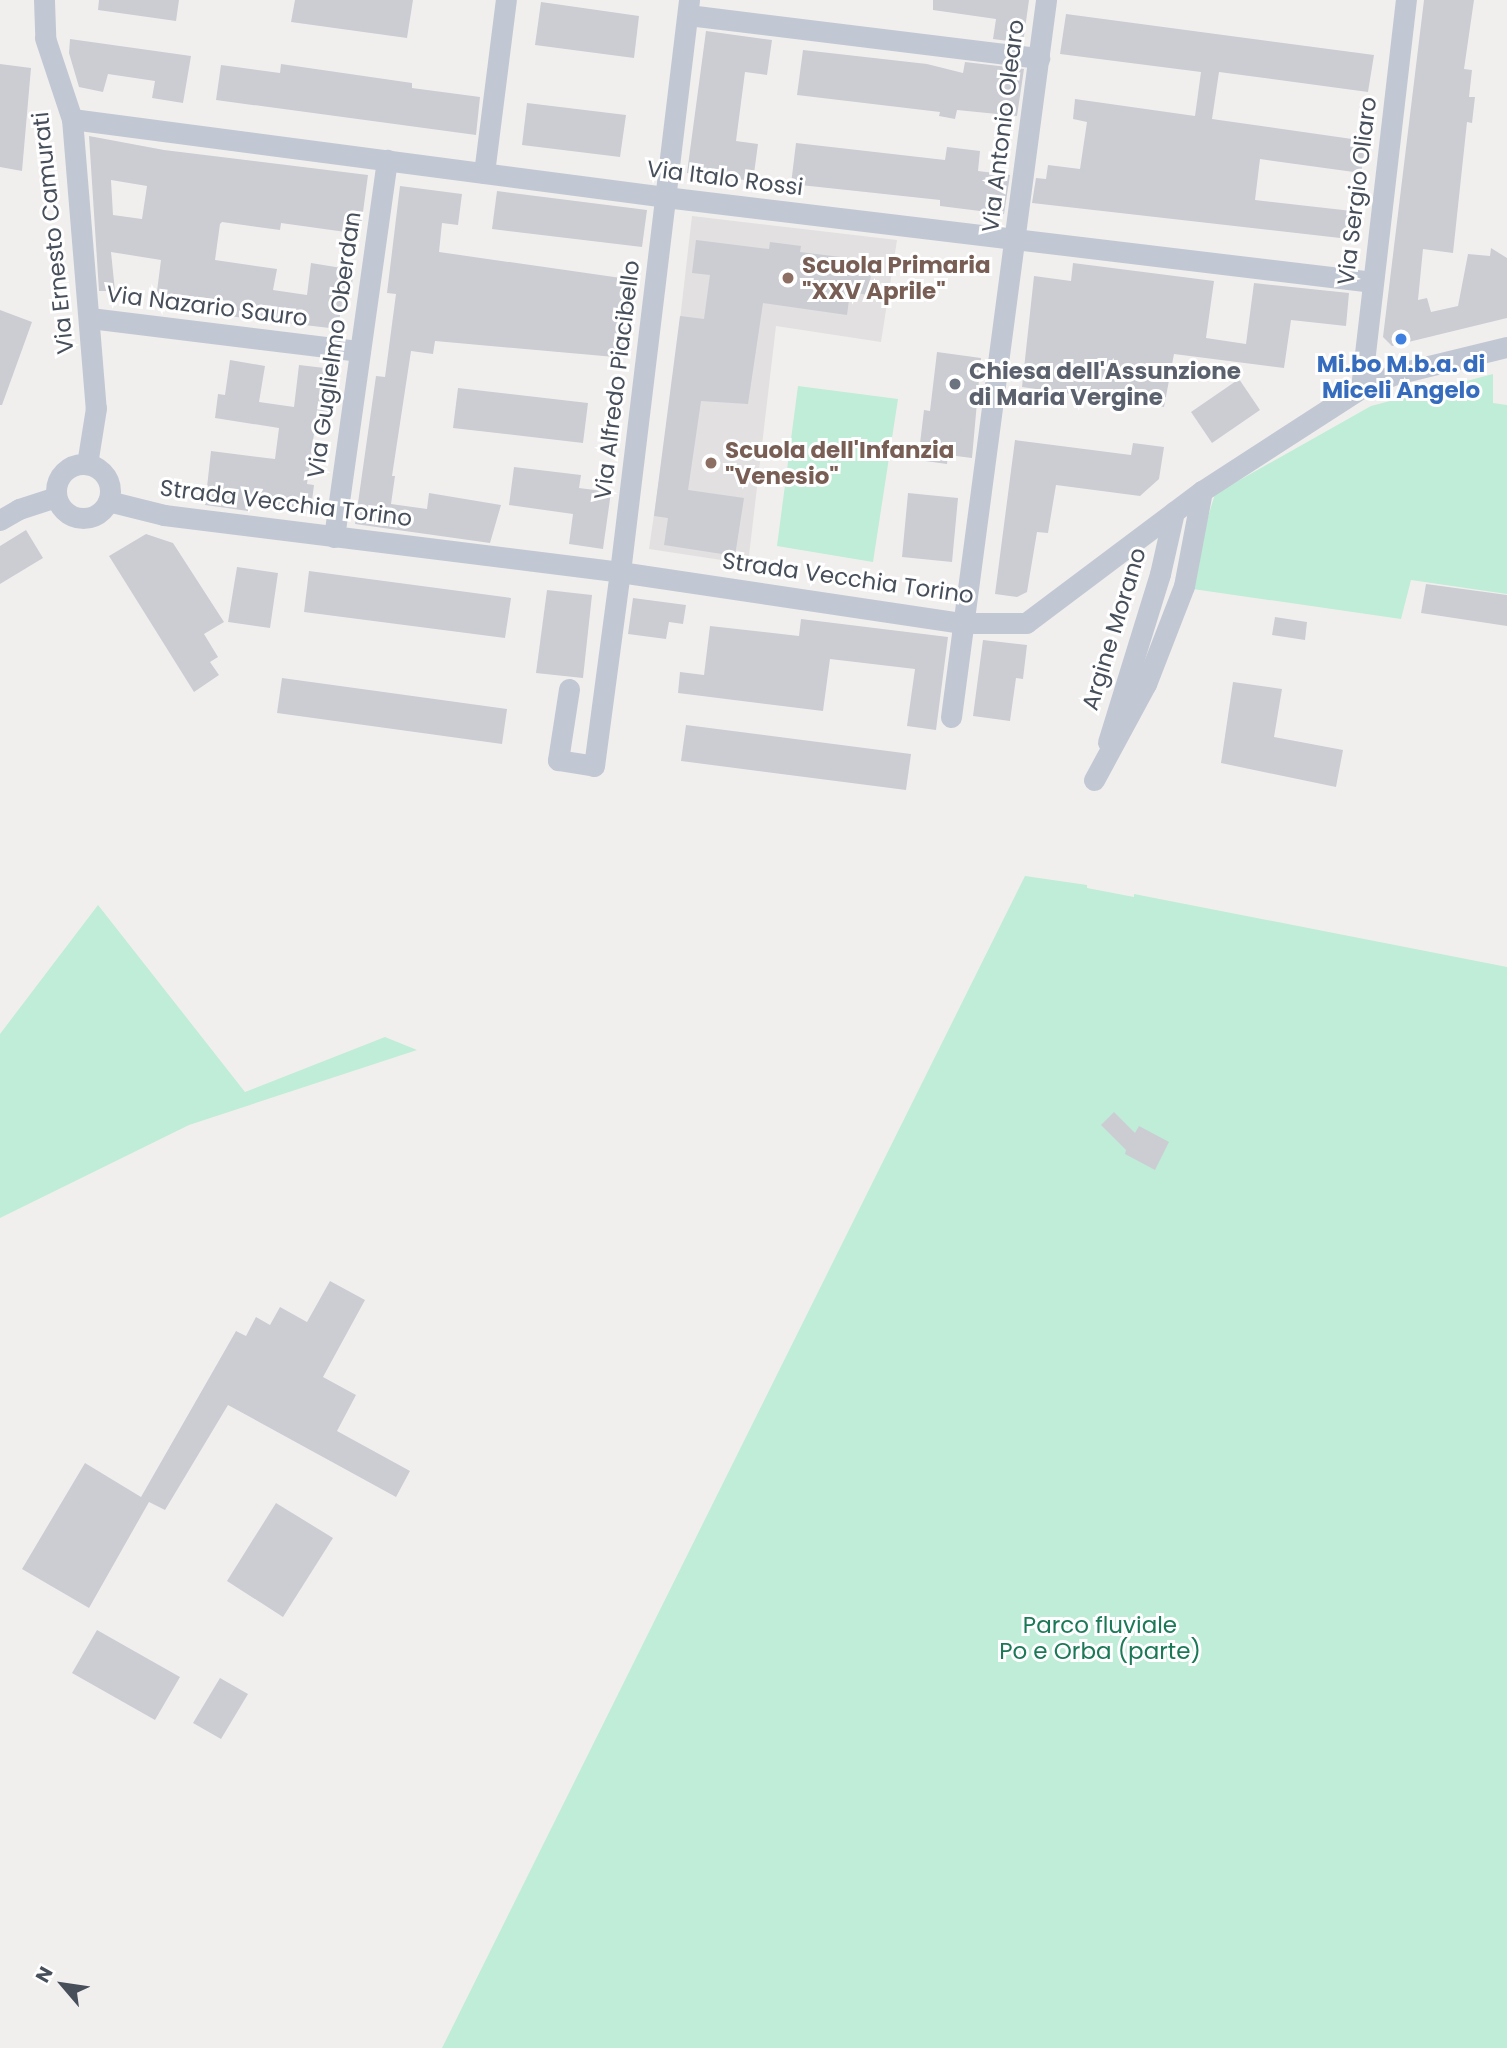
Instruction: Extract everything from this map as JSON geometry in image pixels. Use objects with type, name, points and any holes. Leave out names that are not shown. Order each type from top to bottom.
[{"type":"street","name":"Via Ernesto Camurati","points":[[44,0],[45,38],[72,120],[96,408],[87,464]]},
{"type":"street","points":[[484,173],[506,0]]},
{"type":"street","name":"Via Antonio Olearo","points":[[951,717],[1046,0]]},
{"type":"street","name":"Via Sergio Oliaro","points":[[1361,388],[1406,0]]},
{"type":"street","points":[[688,7],[1039,58]]},
{"type":"street","name":"Via Alfredo Piacibello","points":[[569,689],[558,760],[594,766],[621,572],[688,7]]},
{"type":"street","name":"Via Italo Rossi","points":[[72,120],[664,197],[1373,282]]},
{"type":"street","name":"Via Guglielmo Oberdan","points":[[334,537],[387,160]]},
{"type":"street","name":"Via Nazario Sauro","points":[[90,317],[360,351]]},
{"type":"street","name":"Strada Vecchia Torino","points":[[108,500],[164,515],[621,572],[962,623],[1026,623],[1202,491],[1361,388],[1396,374],[1507,347]]},
{"type":"street","points":[[87,464],[102,470],[107,477],[108,500],[97,514],[81,518],[65,512],[56,497],[55,488],[63,472],[70,467],[87,464]]},
{"type":"street","name":"Argine Morano","points":[[1174,512],[1160,574],[1099,770],[1146,684],[1184,586],[1202,491]]},
{"type":"street","points":[[0,520],[19,509],[56,497]]},
{"type":"shaded area","name":"Scuola Primaria \"XXV Aprile\"","points":[[692,216],[897,240],[881,342],[776,326],[748,564],[649,549],[671,397]]},
{"type":"green space","points":[[1493,374],[1493,403],[1507,405],[1507,594],[1411,580],[1401,619],[1186,588],[1215,494],[1371,406]]},
{"type":"green space","points":[[798,386],[898,399],[873,562],[777,546]]},
{"type":"green space","name":"Parco fluviale Po e Orba (parte)","points":[[1025,876],[1087,885],[1087,888],[1134,897],[1134,894],[1507,967],[1507,2048],[442,2048]]},
{"type":"green space","points":[[98,905],[245,1092],[385,1037],[417,1050],[189,1125],[0,1218],[0,1034]]},
{"type":"building","points":[[99,0],[179,0],[176,21],[98,10]]},
{"type":"building","points":[[295,0],[413,0],[407,38],[291,22]]},
{"type":"building","points":[[933,0],[1029,0],[1023,43],[993,39],[996,19],[933,10]]},
{"type":"building","points":[[1424,0],[1474,0],[1464,69],[1472,70],[1469,97],[1475,97],[1472,123],[1467,122],[1453,253],[1423,249],[1418,300],[1427,298],[1431,312],[1458,306],[1468,254],[1490,256],[1491,248],[1507,258],[1507,318],[1392,346],[1383,337]]},
{"type":"building","points":[[541,2],[639,16],[634,58],[535,45]]},
{"type":"building","points":[[1066,14],[1374,55],[1368,92],[1219,72],[1212,119],[1366,141],[1361,173],[1260,159],[1255,200],[1352,211],[1349,239],[1032,203],[1036,178],[1046,179],[1048,165],[1080,169],[1087,122],[1073,119],[1075,99],[1195,116],[1201,72],[1060,54]]},
{"type":"building","points":[[706,31],[772,40],[767,75],[745,72],[736,141],[758,144],[753,181],[687,173]]},
{"type":"building","points":[[70,39],[191,56],[183,103],[152,98],[155,81],[108,74],[103,92],[79,87],[69,53]]},
{"type":"building","points":[[803,50],[927,64],[963,73],[965,62],[1024,69],[1017,116],[957,110],[955,119],[939,116],[940,112],[797,95]]},
{"type":"building","points":[[0,64],[31,68],[22,171],[0,167]]},
{"type":"building","points":[[281,64],[412,83],[412,88],[480,97],[476,135],[216,100],[221,65],[280,73]]},
{"type":"building","points":[[527,103],[626,115],[620,157],[522,145]]},
{"type":"building","points":[[89,136],[164,150],[368,175],[360,234],[281,223],[280,230],[222,222],[220,224],[215,260],[277,269],[273,290],[307,295],[311,263],[354,270],[350,297],[343,296],[338,329],[228,316],[230,301],[174,294],[173,302],[156,299],[161,260],[111,252],[115,291],[99,291]],"holes":[[[111,180],[147,186],[142,219],[113,215]]]},
{"type":"building","points":[[796,143],[945,160],[947,147],[980,151],[978,171],[1010,175],[1004,214],[940,206],[940,200],[791,184]]},
{"type":"building","points":[[400,186],[462,194],[458,225],[442,223],[439,252],[635,280],[626,358],[435,341],[433,354],[411,351],[392,476],[395,476],[391,504],[427,509],[429,493],[501,505],[490,543],[355,524],[376,376],[385,377],[396,294],[387,293]]},
{"type":"building","points":[[497,191],[647,210],[642,247],[492,229]]},
{"type":"building","points":[[696,240],[769,249],[770,242],[801,246],[800,252],[873,261],[868,295],[850,292],[847,315],[763,303],[748,404],[701,401],[688,490],[744,498],[735,556],[664,545],[668,518],[654,516],[680,316],[704,319],[710,275],[692,273]]},
{"type":"building","points":[[1073,263],[1214,281],[1206,338],[1246,344],[1254,283],[1349,293],[1346,326],[1291,320],[1284,368],[1174,354],[1164,407],[1022,387],[1034,276],[1071,281]]},
{"type":"building","points":[[0,310],[32,322],[2,405],[0,405]]},
{"type":"building","name":"Chiesa dell'Assunzione di Maria Vergine","points":[[937,352],[981,358],[972,458],[948,455],[947,464],[918,460],[924,410],[930,411]]},
{"type":"building","points":[[230,360],[265,366],[259,402],[294,407],[299,365],[333,369],[325,435],[314,434],[307,484],[314,485],[311,509],[249,503],[248,511],[205,505],[211,451],[275,459],[279,428],[215,418],[218,394],[225,395]]},
{"type":"building","points":[[1239,379],[1260,410],[1212,443],[1191,412]]},
{"type":"building","points":[[458,388],[588,403],[583,443],[453,428]]},
{"type":"building","points":[[1015,440],[1131,455],[1133,443],[1164,447],[1159,479],[1140,496],[1056,485],[1048,533],[1037,532],[1027,592],[1017,597],[995,594]]},
{"type":"building","points":[[514,467],[581,475],[579,488],[611,492],[603,549],[569,544],[573,514],[509,505]]},
{"type":"building","points":[[908,493],[958,498],[952,562],[902,557]]},
{"type":"building","points":[[26,530],[43,558],[0,584],[0,546]]},
{"type":"building","points":[[146,534],[173,543],[224,622],[204,634],[218,657],[210,662],[219,675],[194,692],[109,556]]},
{"type":"building","points":[[237,567],[278,573],[270,628],[228,622]]},
{"type":"building","points":[[309,571],[511,598],[505,638],[304,612]]},
{"type":"building","points":[[1426,584],[1507,595],[1507,626],[1421,613]]},
{"type":"building","points":[[547,590],[592,595],[583,678],[536,673]]},
{"type":"building","points":[[633,598],[686,605],[683,624],[669,622],[666,639],[628,634]]},
{"type":"building","points":[[1275,617],[1307,622],[1305,640],[1272,635]]},
{"type":"building","points":[[801,619],[948,637],[936,730],[907,726],[915,669],[830,659],[823,711],[678,693],[680,672],[704,675],[710,626],[799,636]]},
{"type":"building","points":[[983,640],[1027,645],[1023,679],[1016,678],[1010,721],[973,716]]},
{"type":"building","points":[[282,678],[507,709],[502,744],[277,713]]},
{"type":"building","points":[[1233,682],[1282,689],[1274,737],[1343,750],[1336,787],[1221,763]]},
{"type":"building","points":[[686,725],[911,754],[906,790],[681,761]]},
{"type":"building","points":[[1114,1112],[1135,1133],[1139,1126],[1169,1142],[1155,1170],[1125,1154],[1126,1150],[1101,1125]]},
{"type":"building","points":[[330,1281],[365,1300],[323,1377],[356,1395],[337,1431],[410,1471],[396,1497],[228,1405],[165,1510],[149,1502],[89,1608],[22,1569],[85,1463],[141,1497],[236,1331],[246,1336],[256,1317],[270,1325],[280,1307],[307,1322]]},
{"type":"building","points":[[276,1503],[333,1538],[283,1617],[227,1581]]},
{"type":"building","points":[[97,1630],[180,1677],[155,1720],[72,1673]]},
{"type":"building","points":[[220,1678],[248,1694],[221,1739],[193,1723]]},
{"type":"place","name":"Scuola Primaria \"XXV Aprile\"","points":[[788,278]]},
{"type":"place","name":"Mi.bo M.b.a. di Miceli Angelo","points":[[1401,339]]},
{"type":"place","name":"Chiesa dell'Assunzione di Maria Vergine","points":[[955,384]]},
{"type":"place","name":"Scuola dell'Infanzia \"Venesio\"","points":[[711,463]]}]
